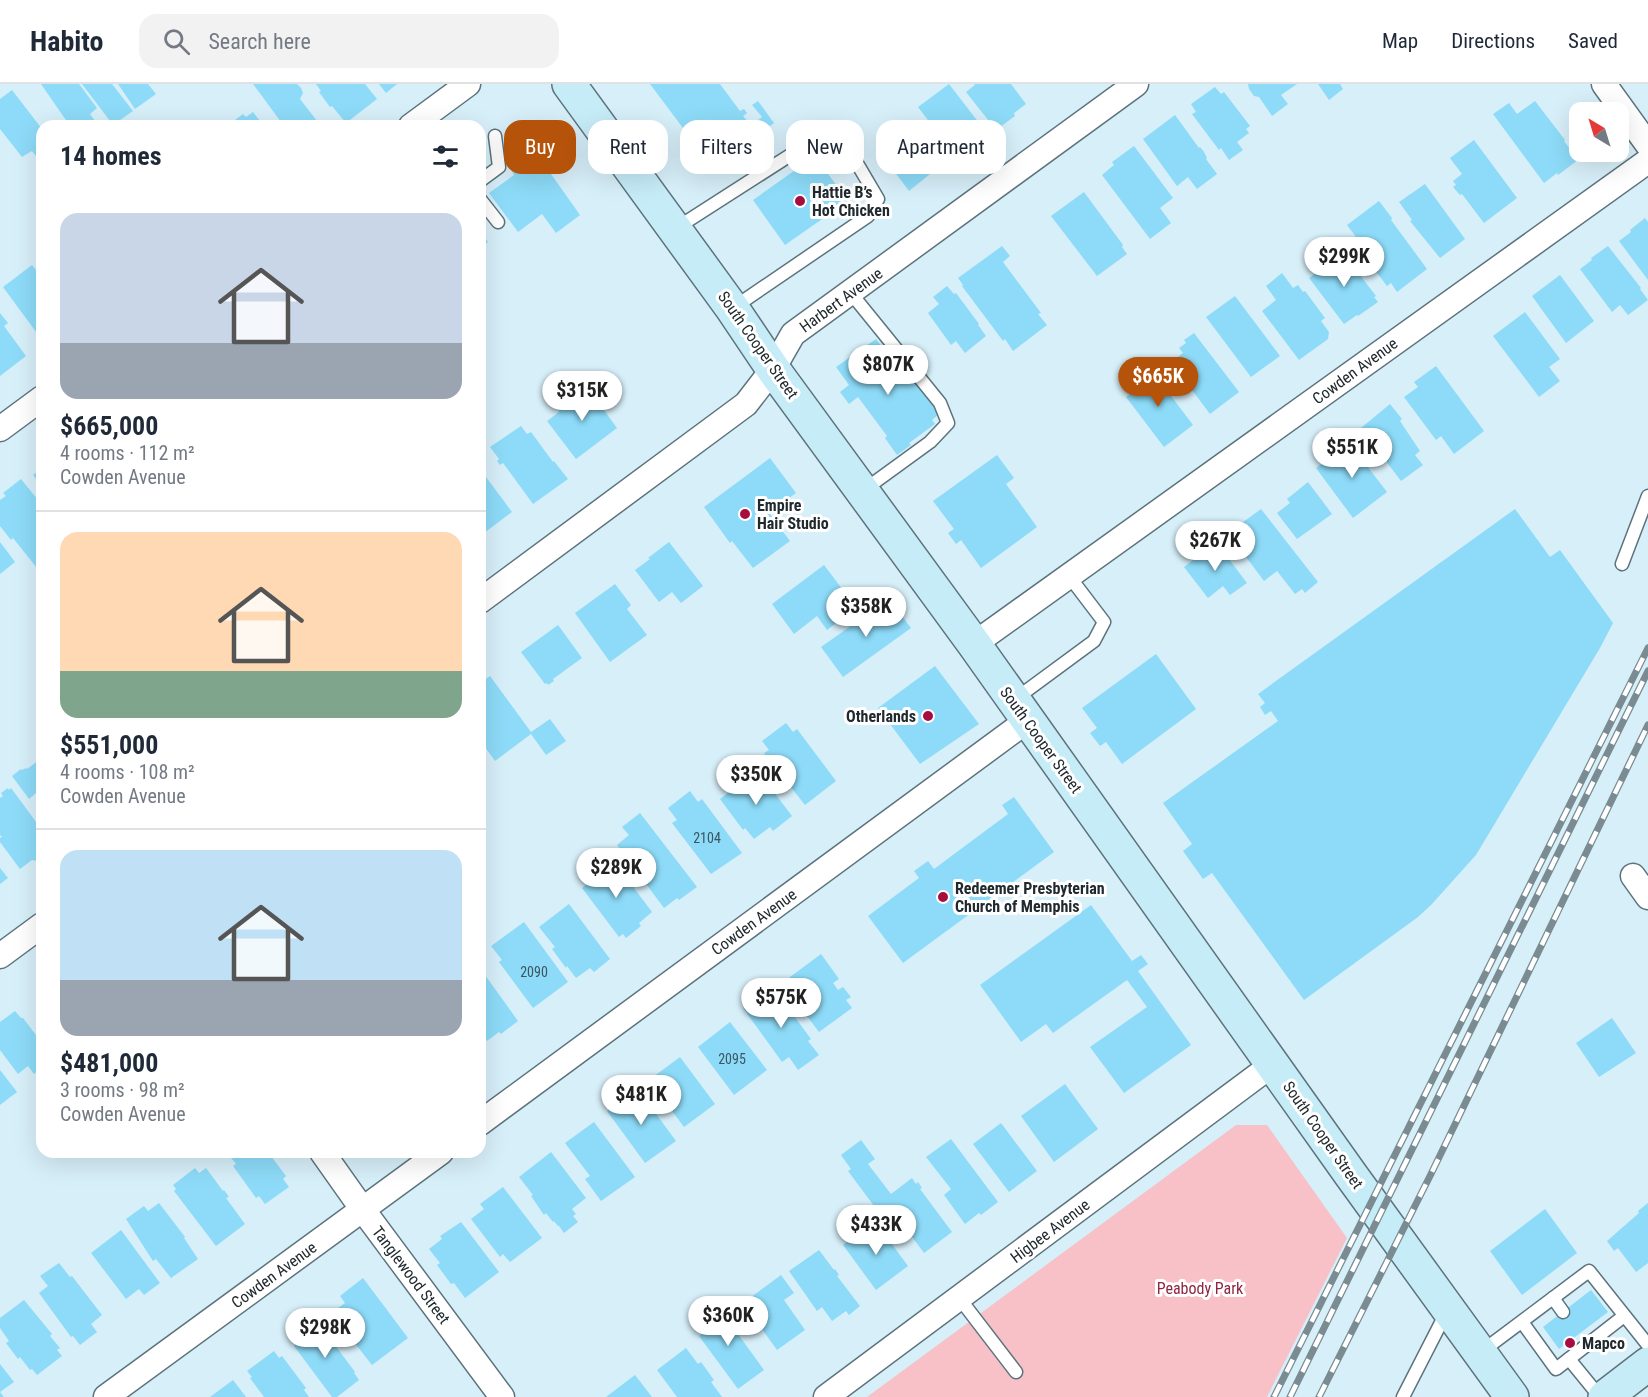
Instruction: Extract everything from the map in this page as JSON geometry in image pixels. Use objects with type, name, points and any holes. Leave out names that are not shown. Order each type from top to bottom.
[{"type":"main road","name":"South Cooper Street","points":[[569,84],[974,644],[1512,1397]]},
{"type":"main road","points":[[1605,1397],[1648,1364]]},
{"type":"street","points":[[424,120],[468,84]]},
{"type":"street","name":"Harbert Avenue","points":[[486,597],[746,404],[773,369],[793,334],[1136,84]]},
{"type":"street","points":[[1604,84],[1648,145]]},
{"type":"street","name":"Cowden Avenue","points":[[974,644],[1648,161]]},
{"type":"street","points":[[0,429],[36,402]]},
{"type":"street","name":"Cowden Avenue","points":[[486,1119],[1020,711]]},
{"type":"street","points":[[1633,876],[1648,897]]},
{"type":"street","points":[[0,956],[36,929]]},
{"type":"street","name":"Higbee Avenue","points":[[826,1397],[1273,1064]]},
{"type":"street","name":"Tanglewood Street","points":[[326,1158],[502,1397]]},
{"type":"street","name":"Cowden Avenue","points":[[106,1397],[433,1158]]},
{"type":"lane","points":[[486,177],[499,167],[495,136]]},
{"type":"lane","points":[[675,229],[818,138],[834,140],[848,148],[878,199],[868,216],[732,308]]},
{"type":"lane","points":[[486,207],[498,222]]},
{"type":"lane","points":[[850,292],[940,403],[948,423],[930,442],[863,492]]},
{"type":"lane","points":[[1622,564],[1648,496]]},
{"type":"lane","points":[[1020,711],[1094,641],[1104,622],[1069,576]]},
{"type":"lane","points":[[1480,1353],[1589,1271],[1648,1345]]},
{"type":"lane","points":[[1553,1298],[1563,1312]]},
{"type":"lane","points":[[960,1299],[1016,1372]]},
{"type":"lane","points":[[1402,1397],[1448,1309]]},
{"type":"lane","points":[[1522,1322],[1556,1369],[1624,1316]]},
{"type":"lane","points":[[1581,1332],[1590,1344]]},
{"type":"lane","points":[[1569,1359],[1600,1397]]},
{"type":"green space","name":"Peabody Park","points":[[1236,1125],[1267,1125],[1347,1238],[1267,1397],[867,1397]]},
{"type":"building","points":[[41,84],[79,84],[97,108],[90,114],[94,120],[66,120]]},
{"type":"building","points":[[82,84],[112,84],[133,111],[120,120],[109,120]]},
{"type":"building","points":[[118,84],[148,84],[156,94],[135,109]]},
{"type":"building","points":[[253,84],[297,84],[303,93],[300,99],[316,120],[280,120]]},
{"type":"building","points":[[316,84],[365,84],[377,99],[350,120],[344,120],[332,106],[330,107],[319,92],[321,91]]},
{"type":"building","points":[[379,84],[397,84],[386,93]]},
{"type":"building","points":[[650,84],[720,84],[740,111],[744,109],[747,113],[743,116],[747,120],[680,120],[680,124]]},
{"type":"building","points":[[949,84],[977,120],[928,120],[918,107]]},
{"type":"building","points":[[1011,84],[1026,104],[1006,123],[1006,120],[988,120],[966,92],[975,85]]},
{"type":"building","points":[[1248,84],[1297,84],[1281,95],[1288,104],[1272,116],[1259,97],[1254,96]]},
{"type":"building","points":[[1318,84],[1340,84],[1343,89],[1329,100]]},
{"type":"building","points":[[1215,87],[1221,94],[1224,92],[1250,126],[1246,129],[1249,133],[1237,142],[1243,150],[1229,160],[1192,114],[1196,112],[1191,104]]},
{"type":"building","points":[[12,90],[36,121],[36,156],[32,151],[22,157],[0,129],[0,99]]},
{"type":"building","points":[[758,101],[772,120],[758,120],[762,117],[752,105]]},
{"type":"building","points":[[1535,101],[1565,140],[1569,148],[1569,162],[1575,162],[1544,183],[1493,114],[1509,103],[1517,114]]},
{"type":"building","points":[[253,112],[259,120],[235,120],[243,114],[246,117]]},
{"type":"building","points":[[1175,115],[1204,152],[1206,159],[1217,174],[1197,189],[1188,177],[1177,186],[1143,139]]},
{"type":"building","points":[[1474,140],[1517,198],[1484,223],[1462,194],[1460,195],[1453,187],[1456,185],[1453,181],[1462,174],[1450,158]]},
{"type":"building","points":[[1134,146],[1173,198],[1160,208],[1171,223],[1150,239],[1102,175],[1114,165],[1112,162]]},
{"type":"building","points":[[551,174],[580,215],[556,233],[542,214],[518,232],[489,193],[514,175]]},
{"type":"building","name":"Hattie B’s Hot Chicken","points":[[790,174],[828,174],[848,201],[785,245],[753,200]]},
{"type":"building","points":[[896,174],[930,174],[909,191]]},
{"type":"building","points":[[1425,184],[1465,239],[1440,258],[1410,221],[1412,220],[1399,202]]},
{"type":"building","points":[[1084,192],[1123,245],[1127,254],[1097,276],[1051,216]]},
{"type":"building","points":[[1379,201],[1427,269],[1397,292],[1391,283],[1387,286],[1374,269],[1378,266],[1347,225]]},
{"type":"building","points":[[1645,218],[1648,222],[1648,280],[1619,241]]},
{"type":"building","points":[[1002,246],[1010,256],[1003,262],[1041,313],[1038,314],[1047,325],[1013,351],[1005,339],[1003,341],[958,278]]},
{"type":"building","points":[[1608,246],[1648,300],[1628,315],[1620,305],[1612,312],[1580,269]]},
{"type":"building","points":[[1346,251],[1362,272],[1359,274],[1378,302],[1344,324],[1309,278]]},
{"type":"building","points":[[32,265],[36,270],[36,332],[3,287]]},
{"type":"building","points":[[1282,273],[1293,288],[1298,285],[1303,292],[1305,291],[1325,318],[1321,321],[1329,332],[1328,339],[1299,360],[1262,311],[1276,300],[1266,286]]},
{"type":"building","points":[[1560,275],[1594,321],[1566,343],[1532,296]]},
{"type":"building","points":[[947,286],[954,294],[956,293],[986,336],[965,353],[956,341],[951,345],[928,313],[939,304],[933,297]]},
{"type":"building","points":[[1235,296],[1280,356],[1251,377],[1206,317]]},
{"type":"building","points":[[1525,312],[1560,359],[1549,367],[1560,381],[1539,397],[1493,336]]},
{"type":"building","points":[[0,313],[8,323],[4,326],[26,356],[0,376]]},
{"type":"building","points":[[1194,333],[1239,392],[1210,414],[1171,362],[1183,353],[1179,348],[1186,343],[1184,340]]},
{"type":"building","points":[[876,339],[891,363],[895,360],[903,371],[906,369],[939,414],[932,420],[935,424],[897,455],[885,438],[887,436],[858,397],[849,404],[840,392],[849,385],[836,367]]},
{"type":"building","points":[[1436,366],[1484,431],[1454,454],[1441,436],[1436,440],[1404,397],[1418,387],[1414,382]]},
{"type":"building","points":[[1149,367],[1193,425],[1164,447],[1126,397],[1138,388],[1131,380]]},
{"type":"building","points":[[585,384],[617,428],[576,459],[547,421],[571,403],[566,396]]},
{"type":"building","points":[[1390,404],[1402,419],[1400,421],[1420,451],[1415,455],[1423,465],[1401,481],[1361,428]]},
{"type":"building","points":[[521,426],[527,434],[531,432],[568,479],[533,504],[503,463],[500,465],[497,461],[499,459],[490,447]]},
{"type":"building","points":[[1354,441],[1369,462],[1367,466],[1387,492],[1353,518],[1316,468],[1333,453],[1335,455],[1346,443],[1348,445]]},
{"type":"building","points":[[997,455],[1014,478],[1006,484],[1037,527],[981,568],[961,540],[956,544],[948,533],[954,529],[933,501]]},
{"type":"building","points":[[770,458],[796,493],[769,513],[790,541],[753,568],[732,541],[730,543],[704,507]]},
{"type":"building","points":[[486,477],[512,512],[486,532]]},
{"type":"building","points":[[21,479],[36,498],[36,567],[0,526],[0,500],[6,496],[3,493]]},
{"type":"building","points":[[1308,482],[1332,514],[1297,539],[1277,513],[1290,503],[1287,499]]},
{"type":"building","points":[[1261,509],[1318,582],[1305,593],[1302,589],[1295,594],[1277,571],[1264,581],[1228,533]]},
{"type":"building","points":[[1515,509],[1550,557],[1560,550],[1613,623],[1476,855],[1418,917],[1304,1000],[1212,873],[1203,879],[1183,851],[1192,844],[1163,803],[1278,721],[1271,711],[1265,715],[1260,707],[1265,703],[1258,694]]},
{"type":"building","points":[[0,542],[15,562],[0,574]]},
{"type":"building","points":[[669,542],[703,586],[681,603],[672,592],[659,602],[635,570]]},
{"type":"building","points":[[1216,542],[1247,583],[1230,595],[1223,586],[1208,598],[1184,567]]},
{"type":"building","points":[[824,565],[846,594],[836,602],[846,616],[827,630],[817,616],[794,634],[772,604]]},
{"type":"building","points":[[615,584],[631,605],[627,609],[647,635],[610,662],[575,613]]},
{"type":"building","points":[[889,599],[911,628],[843,677],[821,647]]},
{"type":"building","points":[[558,625],[582,658],[548,685],[521,652]]},
{"type":"building","points":[[1156,654],[1196,709],[1122,764],[1106,742],[1100,746],[1090,733],[1097,728],[1082,708]]},
{"type":"building","name":"Otherlands","points":[[935,666],[979,724],[920,764],[878,708]]},
{"type":"building","points":[[490,676],[531,732],[550,719],[566,741],[546,755],[531,734],[495,761],[486,748],[486,679]]},
{"type":"building","points":[[786,723],[793,732],[797,729],[836,781],[805,805],[764,753],[769,750],[762,741]]},
{"type":"building","points":[[36,762],[36,793],[29,799],[12,776],[21,769],[27,769]]},
{"type":"building","points":[[757,770],[792,816],[773,831],[770,827],[754,839],[745,828],[743,830],[720,799]]},
{"type":"building","points":[[11,788],[36,822],[36,861],[32,860],[20,869],[0,842],[2,837],[0,835],[0,798],[3,796],[1,793]]},
{"type":"building","points":[[690,791],[698,802],[702,799],[742,853],[711,874],[672,823],[677,820],[668,808]]},
{"type":"building","name":"Redeemer Presbyterian Church of Memphis","points":[[1014,797],[1054,852],[903,963],[868,916],[919,878],[914,871],[928,861],[934,869],[1008,814],[1002,805]]},
{"type":"building","points":[[640,813],[697,887],[664,908],[617,845],[629,835],[622,827]]},
{"type":"building","points":[[604,858],[611,868],[616,864],[652,912],[639,923],[641,926],[626,938],[623,934],[619,937],[582,888],[592,880],[586,872]]},
{"type":"building","points":[[0,868],[8,878],[0,884]]},
{"type":"building","points":[[569,904],[610,959],[594,972],[590,968],[576,978],[552,949],[555,947],[539,927]]},
{"type":"building","points":[[1091,905],[1132,961],[1141,955],[1148,964],[1138,971],[1191,1045],[1124,1093],[1090,1047],[1147,1007],[1127,980],[1053,1033],[1046,1024],[1021,1042],[980,985]]},
{"type":"building","points":[[524,922],[568,982],[533,1008],[499,962],[502,960],[491,946]]},
{"type":"building","points":[[821,954],[839,979],[833,983],[838,990],[843,987],[851,997],[846,1000],[852,1008],[819,1032],[782,983]]},
{"type":"building","points":[[486,976],[518,1021],[486,1040]]},
{"type":"building","points":[[772,986],[811,1039],[808,1041],[819,1055],[798,1070],[789,1057],[782,1062],[743,1008]]},
{"type":"building","points":[[15,1011],[36,1035],[36,1072],[34,1074],[28,1066],[18,1074],[0,1050],[0,1022]]},
{"type":"building","points":[[1612,1018],[1636,1053],[1599,1077],[1576,1043]]},
{"type":"building","points":[[730,1022],[767,1070],[734,1095],[698,1047]]},
{"type":"building","points":[[680,1057],[715,1104],[684,1127],[649,1080]]},
{"type":"building","points":[[0,1070],[17,1092],[0,1105]]},
{"type":"building","points":[[1065,1084],[1098,1129],[1054,1162],[1021,1116]]},
{"type":"building","points":[[637,1088],[676,1141],[645,1163],[607,1111]]},
{"type":"building","points":[[594,1122],[635,1177],[601,1201],[585,1179],[590,1176],[565,1143]]},
{"type":"building","points":[[1001,1123],[1037,1171],[1009,1192],[973,1144]]},
{"type":"building","points":[[951,1139],[998,1202],[965,1224],[944,1195],[951,1189],[926,1157]]},
{"type":"building","points":[[861,1140],[875,1159],[868,1164],[891,1194],[912,1178],[916,1184],[918,1182],[922,1188],[920,1189],[952,1232],[924,1253],[893,1211],[883,1218],[848,1171],[851,1169],[841,1155]]},
{"type":"building","points":[[551,1152],[586,1198],[572,1209],[576,1214],[573,1216],[578,1222],[564,1233],[546,1213],[544,1215],[531,1196],[533,1195],[519,1177]]},
{"type":"building","points":[[231,1158],[272,1158],[286,1176],[283,1179],[289,1187],[265,1204],[259,1196],[256,1198],[233,1166],[236,1164]]},
{"type":"building","points":[[195,1168],[199,1173],[206,1168],[229,1197],[226,1198],[245,1224],[216,1246],[174,1191],[176,1189],[173,1185]]},
{"type":"building","points":[[503,1187],[542,1238],[510,1262],[503,1254],[500,1257],[471,1219],[484,1209],[480,1204]]},
{"type":"building","points":[[159,1203],[185,1237],[198,1259],[171,1278],[156,1259],[153,1261],[126,1219],[144,1206],[148,1211]]},
{"type":"building","points":[[1648,1203],[1648,1263],[1636,1272],[1618,1248],[1614,1251],[1607,1241]]},
{"type":"building","points":[[1545,1209],[1577,1253],[1522,1295],[1490,1251]]},
{"type":"building","points":[[875,1221],[908,1266],[876,1290],[843,1245]]},
{"type":"building","points":[[461,1222],[499,1272],[465,1298],[437,1265],[440,1263],[429,1249],[442,1239],[440,1236]]},
{"type":"building","points":[[121,1230],[160,1283],[144,1295],[139,1289],[126,1299],[91,1253]]},
{"type":"building","points":[[819,1250],[860,1306],[849,1315],[846,1311],[832,1321],[822,1307],[817,1311],[789,1271]]},
{"type":"building","points":[[59,1263],[102,1315],[91,1324],[97,1332],[80,1345],[73,1336],[71,1337],[39,1293],[48,1286],[40,1276]]},
{"type":"building","points":[[781,1275],[794,1293],[784,1300],[805,1330],[777,1350],[743,1303]]},
{"type":"building","points":[[363,1278],[408,1338],[372,1365],[331,1313],[345,1303],[340,1296]]},
{"type":"building","points":[[1591,1290],[1608,1312],[1559,1349],[1543,1327]]},
{"type":"building","points":[[24,1300],[52,1334],[50,1336],[60,1348],[57,1350],[62,1356],[37,1375],[20,1357],[18,1359],[6,1343],[9,1341],[0,1328],[0,1318]]},
{"type":"building","points":[[717,1305],[764,1370],[738,1389],[699,1336],[702,1334],[693,1322]]},
{"type":"building","points":[[313,1321],[318,1327],[320,1325],[359,1380],[337,1397],[332,1397],[290,1338]]},
{"type":"building","points":[[686,1348],[698,1364],[701,1362],[714,1380],[711,1382],[722,1397],[677,1397],[657,1370]]},
{"type":"building","points":[[274,1351],[279,1358],[282,1356],[306,1388],[304,1390],[309,1397],[264,1397],[247,1371]]},
{"type":"building","points":[[0,1364],[14,1382],[0,1392]]},
{"type":"building","points":[[635,1375],[652,1397],[606,1397]]},
{"type":"building","points":[[233,1380],[246,1397],[210,1397]]},
{"type":"railway","points":[[1274,1397],[1648,648]]},
{"type":"railway","points":[[1290,1397],[1648,671]]},
{"type":"railway","points":[[1319,1397],[1431,1174],[1648,725]]},
{"type":"place","name":"Hattie B’s Hot Chicken","points":[[800,201]]},
{"type":"place","name":"Empire Hair Studio","points":[[745,514]]},
{"type":"place","name":"Otherlands","points":[[928,716]]},
{"type":"place","name":"Redeemer Presbyterian Church of Memphis","points":[[943,897]]},
{"type":"place","name":"Mapco","points":[[1570,1343]]}]
